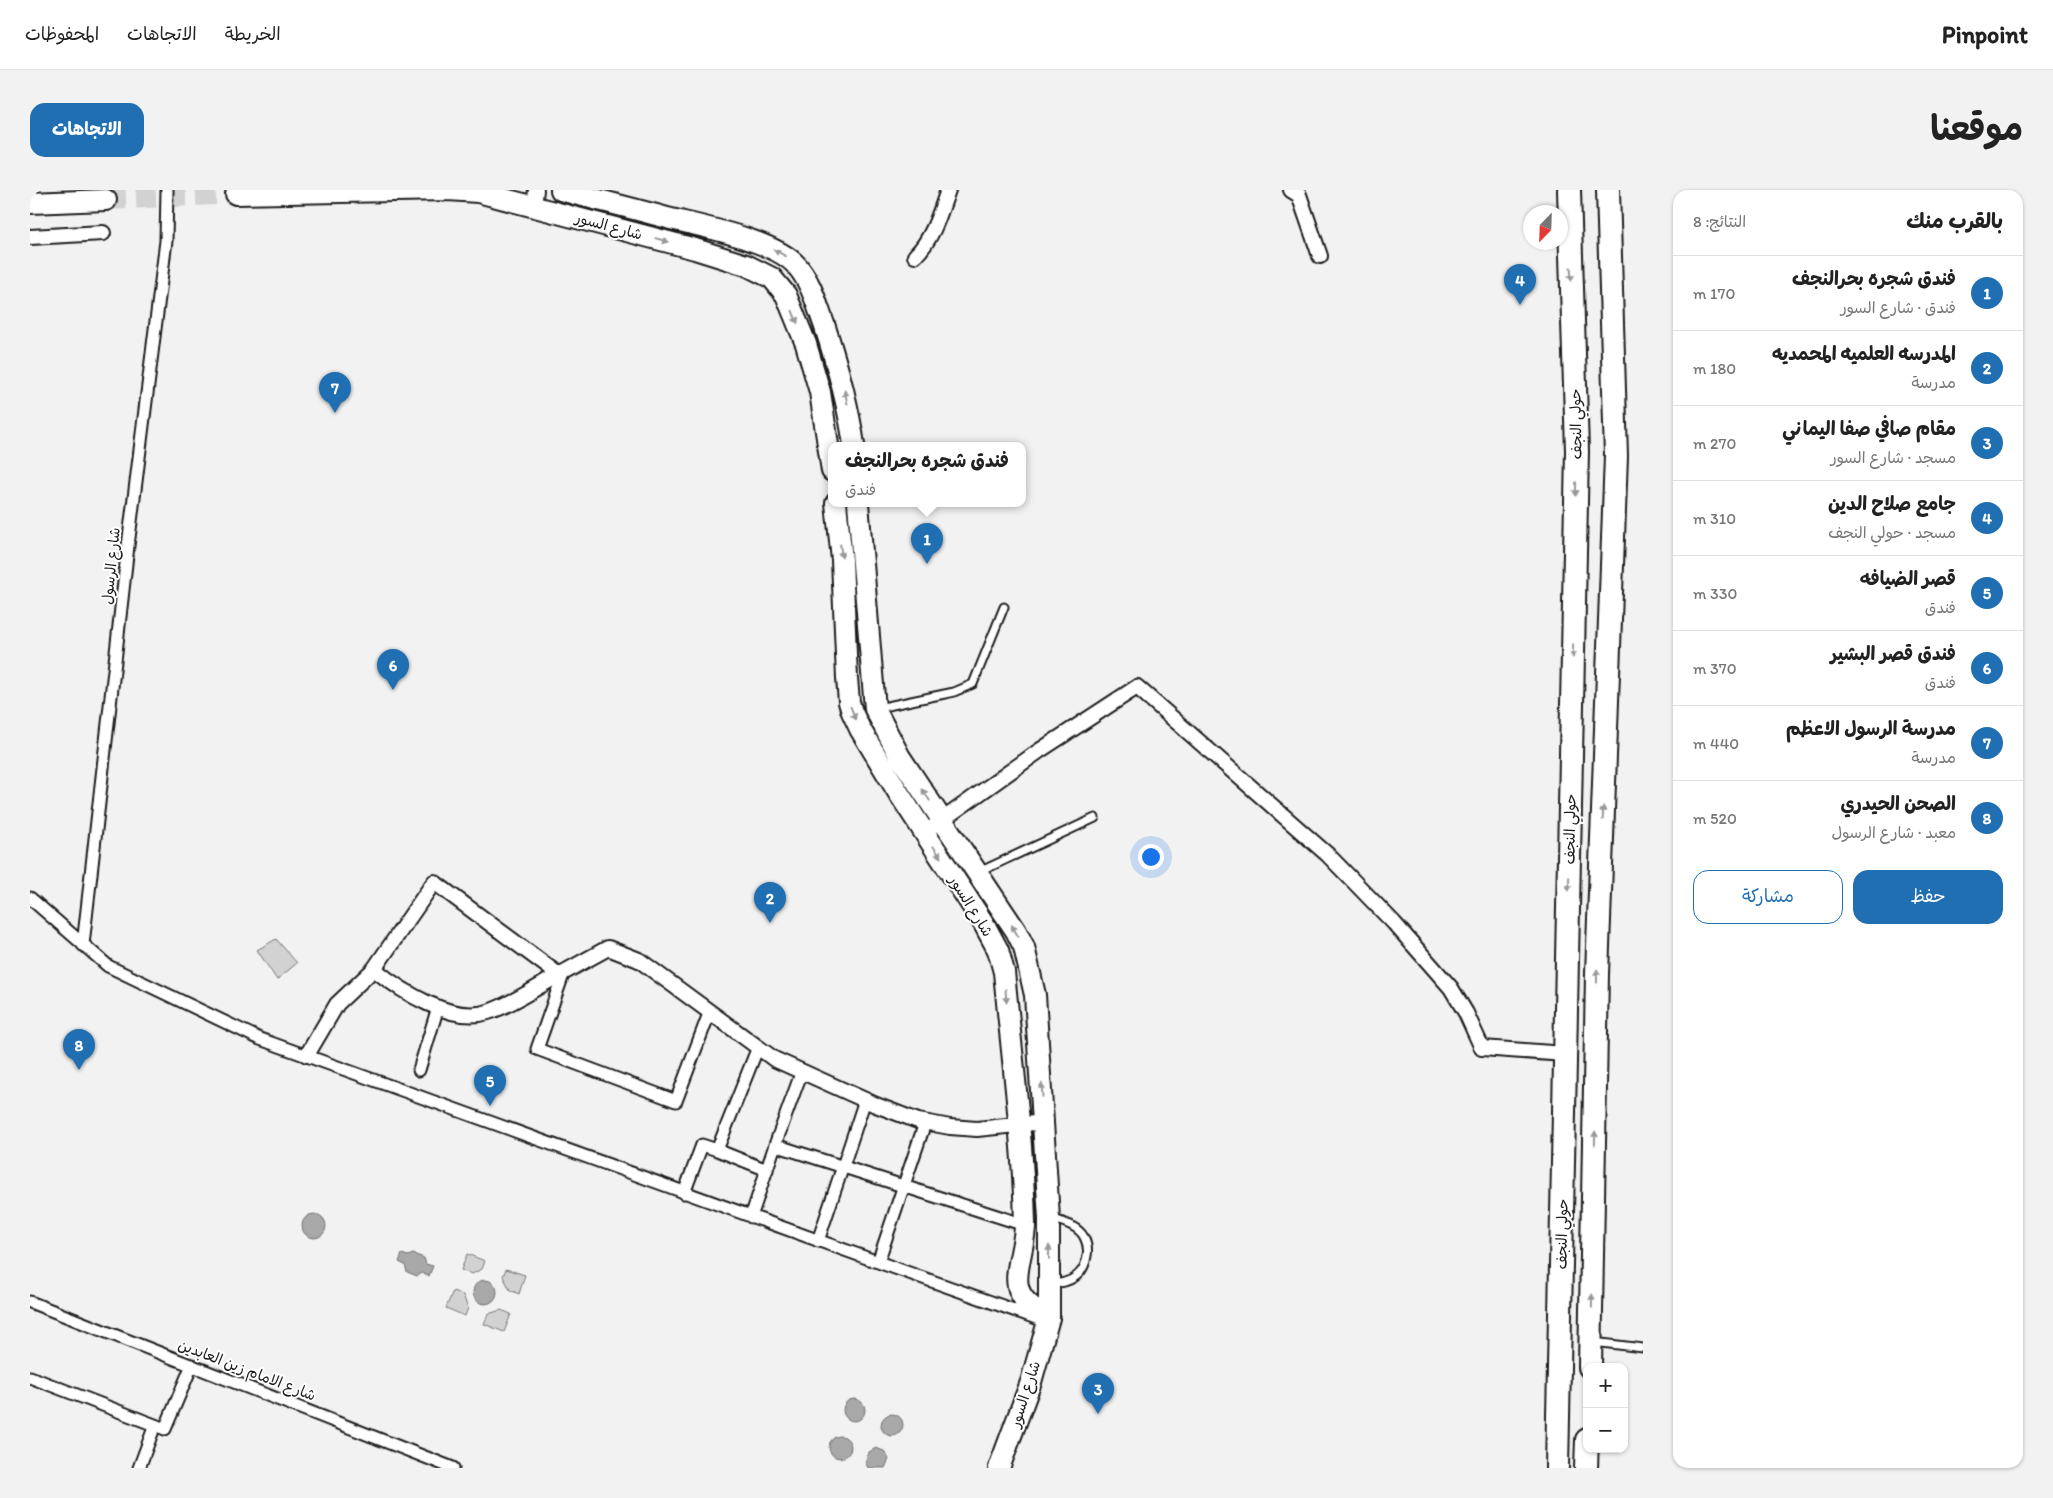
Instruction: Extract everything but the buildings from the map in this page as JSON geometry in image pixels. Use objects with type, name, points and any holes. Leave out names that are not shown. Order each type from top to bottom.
[{"type":"main road","name":"شارع السور","points":[[561,190],[729,234],[773,249],[788,257],[798,267],[808,282],[816,302],[844,389],[853,442]]},
{"type":"main road","name":"حولي النجف","points":[[1557,1468],[1577,445],[1569,190]]},
{"type":"main road","points":[[1590,1363],[1598,964],[1612,574],[1612,520],[1616,456],[1608,190]]},
{"type":"main road","name":"شارع السور","points":[[236,194],[455,191],[535,198],[746,266],[772,278],[786,295],[806,344],[820,392],[828,445]]},
{"type":"main road","points":[[30,203],[106,200]]},
{"type":"main road","name":"شارع السور","points":[[836,507],[842,560],[849,702],[868,742],[924,833],[984,924],[998,950],[1004,972],[1020,1125],[1025,1225],[1016,1277],[1017,1285],[1020,1294],[1025,1300],[1048,1320]]},
{"type":"main road","name":"شارع السور","points":[[858,507],[875,709],[900,757],[1016,931],[1024,947],[1035,995],[1049,1218],[1048,1320],[1031,1382],[999,1468]]},
{"type":"main road","points":[[1576,522],[1584,533],[1597,535],[1607,530],[1612,520]]},
{"type":"main road","points":[[1575,574],[1580,563],[1584,560],[1596,558],[1606,563],[1612,574]]},
{"type":"main road","points":[[1562,1216],[1567,1224],[1576,1229],[1586,1227],[1593,1221]]},
{"type":"main road","points":[[1561,1272],[1567,1264],[1577,1262],[1586,1264],[1592,1272]]},
{"type":"main road","points":[[1586,1468],[1587,1453]]},
{"type":"street","name":"شارع الرسول","points":[[83,945],[128,546],[166,240],[167,190]]},
{"type":"street","points":[[915,256],[924,248],[934,230],[948,190]]},
{"type":"street","points":[[1296,192],[1320,256]]},
{"type":"street","points":[[30,237],[103,233]]},
{"type":"street","points":[[924,833],[1039,751],[1137,687],[1328,855],[1394,923],[1451,988],[1466,1013],[1482,1048],[1565,1054]]},
{"type":"street","points":[[307,1056],[337,1004],[374,969],[434,882],[562,973]]},
{"type":"street","points":[[30,898],[108,966],[234,1028],[684,1193],[1048,1320]]},
{"type":"street","points":[[374,969],[413,996],[438,1007],[466,1014],[488,1012],[608,948],[639,960],[774,1059],[865,1100],[925,1122],[950,1127],[977,1129],[1044,1122]]},
{"type":"street","points":[[562,973],[538,1049],[676,1101],[710,1012]]},
{"type":"street","points":[[419,1070],[438,1007]]},
{"type":"street","points":[[717,1150],[758,1047]]},
{"type":"street","points":[[751,1217],[775,1144],[802,1072]]},
{"type":"street","points":[[818,1241],[865,1100]]},
{"type":"street","points":[[878,1262],[925,1122]]},
{"type":"street","points":[[775,1144],[1025,1225]]},
{"type":"street","points":[[684,1193],[702,1145],[767,1170]]},
{"type":"street","name":"شارع الامام زين العابدين","points":[[30,1302],[453,1468]]},
{"type":"street","points":[[30,1377],[165,1429],[192,1365]]},
{"type":"street","points":[[140,1468],[155,1425]]},
{"type":"lane","points":[[875,709],[954,692],[973,684],[1004,608]]},
{"type":"lane","points":[[978,872],[1095,818]]},
{"type":"lane","points":[[1049,1218],[1065,1222],[1079,1231],[1085,1238],[1088,1251],[1086,1266],[1078,1277],[1062,1283],[1049,1285]]},
{"type":"lane","points":[[1591,1342],[1643,1348]]},
{"type":"shaded area","points":[[276,939],[297,963],[277,980],[257,950]]},
{"type":"shaded area","points":[[309,1214],[319,1214],[326,1221],[326,1231],[319,1238],[309,1238],[302,1231],[302,1221]]},
{"type":"shaded area","points":[[402,1254],[408,1256],[413,1254],[424,1258],[426,1264],[433,1266],[429,1276],[421,1273],[417,1276],[407,1272],[405,1265],[399,1262]]},
{"type":"shaded area","points":[[467,1254],[485,1261],[482,1269],[472,1274],[461,1270]]},
{"type":"shaded area","points":[[506,1269],[525,1275],[519,1294],[510,1290],[503,1276]]},
{"type":"shaded area","points":[[480,1280],[490,1280],[497,1287],[497,1297],[490,1304],[480,1304],[473,1297],[473,1287]]},
{"type":"shaded area","points":[[453,1291],[463,1295],[468,1308],[465,1316],[446,1308]]},
{"type":"shaded area","points":[[501,1310],[511,1314],[504,1332],[484,1324],[488,1314]]},
{"type":"shaded area","points":[[854,1399],[862,1402],[865,1410],[862,1418],[854,1421],[846,1418],[843,1410],[846,1402]]},
{"type":"shaded area","points":[[892,1414],[900,1417],[903,1425],[900,1433],[892,1436],[884,1433],[881,1425],[884,1417]]},
{"type":"shaded area","points":[[840,1436],[848,1439],[851,1447],[848,1455],[840,1458],[832,1455],[829,1447],[832,1439]]},
{"type":"shaded area","points":[[876,1448],[884,1451],[889,1459],[885,1468],[868,1468],[865,1462],[869,1452]]},
{"type":"tunnel","points":[[106,200],[236,194]]},
{"type":"place","name":"جامع صلاح الدين","points":[[1520,305]]},
{"type":"place","name":"مدرسة الرسول الاعظم","points":[[335,413]]},
{"type":"place","name":"فندق شجره بحرالنجف","points":[[927,564]]},
{"type":"place","name":"فندق قصر البشير","points":[[393,690]]},
{"type":"place","name":"المدرسه العلمیه المحمدیه","points":[[770,923]]},
{"type":"place","name":"الصحن الحيدري","points":[[79,1070]]},
{"type":"place","name":"قصر الضيافه","points":[[490,1106]]},
{"type":"place","name":"مقام صافي صفا اليماني","points":[[1098,1414]]}]
